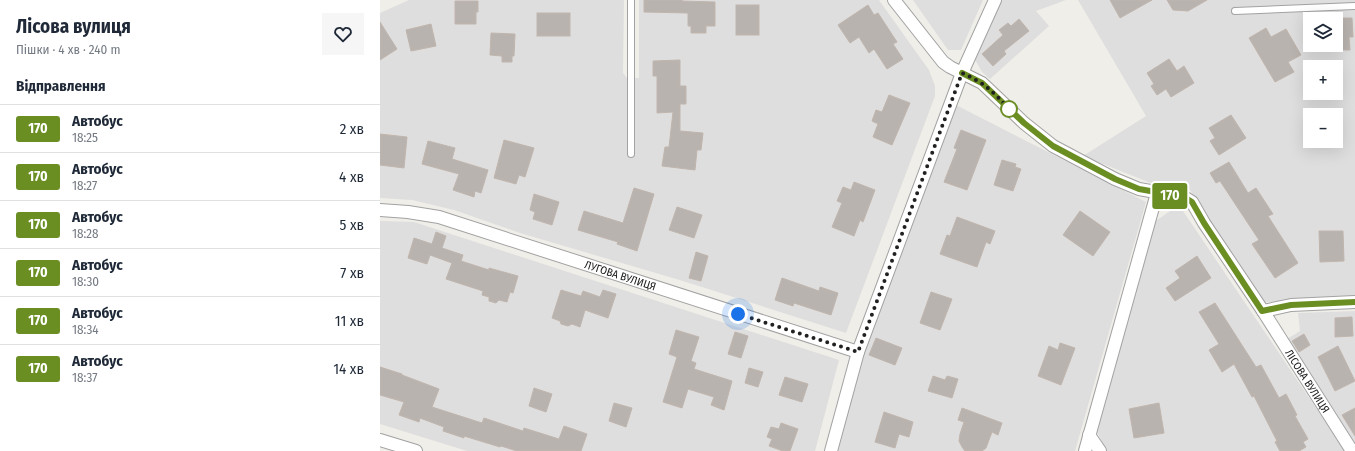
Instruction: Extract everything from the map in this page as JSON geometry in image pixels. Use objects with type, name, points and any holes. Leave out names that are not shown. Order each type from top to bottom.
[{"type":"street","name":"ЛІСОВА ВУЛИЦЯ","points":[[894,0],[942,62],[982,83],[1024,123],[1053,146],[1115,179],[1139,189],[1184,197],[1192,202],[1204,223],[1352,451]]},
{"type":"street","points":[[831,451],[858,352],[962,73],[995,0]]},
{"type":"street","points":[[1085,451],[1156,193]]},
{"type":"street","name":"ЛУГОВА ВУЛИЦЯ","points":[[380,210],[408,212],[439,217],[858,352]]},
{"type":"street","points":[[1262,311],[1291,305],[1355,302]]},
{"type":"street","points":[[1089,435],[1100,451]]},
{"type":"street","points":[[380,440],[416,451]]},
{"type":"lane","points":[[631,0],[631,154]]},
{"type":"lane","points":[[1235,11],[1355,6]]},
{"type":"shaded area","points":[[409,0],[624,0],[623,73],[627,78],[639,78],[639,0],[879,0],[929,70],[935,86],[935,96],[846,333],[683,281],[520,233],[454,210],[412,200],[380,198],[380,13]]},
{"type":"shaded area","points":[[913,0],[983,0],[961,50],[948,50]]},
{"type":"shaded area","points":[[997,0],[1066,0],[1036,11],[1049,26],[990,79],[982,72],[974,58]]},
{"type":"shaded area","points":[[1078,0],[1355,0],[1355,299],[1263,302],[1186,184],[1166,189],[1083,156],[1146,116]]},
{"type":"shaded area","points":[[956,105],[1146,202],[1075,451],[836,451],[861,354]]},
{"type":"shaded area","points":[[1179,205],[1345,451],[1107,451],[1096,430],[1154,222]]},
{"type":"shaded area","points":[[380,221],[414,222],[839,360],[815,451],[467,451],[380,424]]},
{"type":"shaded area","points":[[1355,311],[1355,444],[1287,339],[1300,331],[1298,313]]},
{"type":"building","points":[[644,0],[715,2],[715,26],[706,26],[706,33],[691,33],[691,26],[688,26],[688,13],[644,12]]},
{"type":"building","points":[[1110,0],[1152,0],[1120,18]]},
{"type":"building","points":[[1167,0],[1207,0],[1188,11],[1173,10]]},
{"type":"building","points":[[455,1],[478,1],[476,24],[455,24]]},
{"type":"building","points":[[736,5],[759,5],[759,35],[736,35]]},
{"type":"building","points":[[868,5],[874,15],[878,13],[897,42],[893,44],[903,59],[887,69],[874,49],[869,53],[859,37],[850,43],[838,25]]},
{"type":"building","points":[[537,13],[570,13],[570,36],[537,36]]},
{"type":"building","points":[[1343,18],[1352,18],[1353,37],[1349,37],[1350,50],[1343,50]]},
{"type":"building","points":[[1019,19],[1029,31],[1004,51],[1006,54],[993,66],[982,54],[1003,35],[999,30],[1008,23],[1011,26]]},
{"type":"building","points":[[380,22],[397,49],[380,60]]},
{"type":"building","points":[[431,24],[436,46],[411,51],[406,30]]},
{"type":"building","points":[[1266,28],[1271,37],[1286,29],[1301,55],[1288,62],[1294,72],[1275,82],[1249,38]]},
{"type":"building","points":[[491,33],[515,34],[514,56],[512,56],[512,62],[502,62],[502,56],[490,55]]},
{"type":"building","points":[[1169,59],[1177,71],[1184,66],[1194,83],[1171,97],[1166,89],[1157,95],[1151,86],[1154,84],[1147,73]]},
{"type":"building","points":[[680,60],[680,86],[686,86],[686,104],[680,104],[680,131],[703,133],[701,150],[697,150],[695,170],[662,166],[665,147],[669,147],[673,112],[657,113],[657,76],[653,76],[653,61]]},
{"type":"building","points":[[889,95],[910,103],[892,145],[873,137],[878,124],[872,121],[876,110],[882,112]]},
{"type":"building","points":[[1231,115],[1246,138],[1219,155],[1210,141],[1215,138],[1209,128]]},
{"type":"building","points":[[961,130],[986,140],[967,190],[944,182],[957,149],[954,148]]},
{"type":"building","points":[[380,134],[407,137],[404,168],[380,165]]},
{"type":"building","points":[[504,140],[534,148],[525,177],[519,175],[516,184],[494,178]]},
{"type":"building","points":[[428,141],[455,148],[452,159],[488,170],[481,193],[475,191],[474,197],[453,190],[459,174],[422,164]]},
{"type":"building","points":[[1002,160],[1016,164],[1015,167],[1021,169],[1013,191],[994,185]]},
{"type":"building","points":[[1229,162],[1248,193],[1256,188],[1273,214],[1268,216],[1298,263],[1275,278],[1252,244],[1259,240],[1220,181],[1216,183],[1210,173]]},
{"type":"building","points":[[854,182],[875,190],[863,222],[860,220],[854,236],[832,227],[842,203],[837,201],[843,187],[851,190]]},
{"type":"building","points":[[634,188],[654,194],[637,251],[617,244],[618,242],[578,230],[584,211],[623,223]]},
{"type":"building","points":[[534,194],[559,202],[552,225],[533,219],[535,212],[530,210]]},
{"type":"building","points":[[677,207],[702,215],[694,238],[669,230]]},
{"type":"building","points":[[1080,211],[1110,232],[1093,256],[1063,235]]},
{"type":"building","points":[[957,217],[995,231],[990,244],[986,242],[977,267],[940,254],[947,235],[950,236]]},
{"type":"building","points":[[1319,231],[1343,231],[1344,261],[1320,262]]},
{"type":"building","points":[[436,232],[446,236],[442,248],[463,255],[461,261],[489,270],[489,268],[518,276],[513,293],[510,292],[507,302],[499,300],[496,303],[489,301],[489,297],[482,295],[483,291],[446,279],[452,263],[430,255],[427,264],[408,258],[414,238],[432,244]]},
{"type":"building","points":[[696,252],[708,256],[701,281],[689,278]]},
{"type":"building","points":[[1197,256],[1211,278],[1175,301],[1166,288],[1180,278],[1175,271]]},
{"type":"building","points":[[782,278],[819,291],[820,287],[838,293],[831,315],[794,303],[793,306],[775,300]]},
{"type":"building","points":[[561,290],[581,296],[583,291],[600,297],[603,290],[616,294],[608,318],[585,310],[580,327],[572,324],[568,326],[561,324],[560,321],[552,318]]},
{"type":"building","points":[[931,292],[952,299],[940,330],[920,323]]},
{"type":"building","points":[[1215,303],[1256,367],[1261,365],[1279,398],[1286,394],[1297,415],[1295,416],[1308,439],[1303,442],[1306,447],[1299,451],[1280,451],[1275,442],[1277,441],[1254,396],[1252,397],[1234,364],[1222,372],[1209,350],[1219,344],[1199,312]]},
{"type":"building","points":[[1352,317],[1353,336],[1335,337],[1335,318]]},
{"type":"building","points":[[676,330],[699,337],[691,361],[696,363],[694,369],[732,381],[724,410],[711,405],[714,397],[688,389],[682,408],[663,402],[677,357],[669,354]]},
{"type":"building","points":[[735,332],[748,336],[741,358],[728,354]]},
{"type":"building","points":[[1304,334],[1310,345],[1299,352],[1292,341]]},
{"type":"building","points":[[876,338],[902,348],[895,365],[869,355]]},
{"type":"building","points":[[1060,343],[1075,348],[1061,385],[1038,376],[1049,346],[1058,350]]},
{"type":"building","points":[[1338,346],[1355,381],[1335,391],[1318,357]]},
{"type":"building","points":[[380,367],[439,389],[432,407],[482,423],[484,418],[523,431],[524,428],[559,439],[564,426],[587,434],[581,451],[517,451],[464,436],[464,438],[443,431],[444,427],[420,418],[419,422],[399,415],[404,402],[380,395]]},
{"type":"building","points":[[749,368],[763,372],[758,387],[745,383]]},
{"type":"building","points":[[933,376],[945,380],[947,376],[958,379],[952,398],[928,391]]},
{"type":"building","points":[[785,377],[808,384],[802,402],[779,395]]},
{"type":"building","points":[[534,388],[552,394],[546,412],[529,406]]},
{"type":"building","points":[[614,403],[632,408],[626,427],[609,421]]},
{"type":"building","points":[[1159,403],[1164,433],[1134,438],[1129,409]]},
{"type":"building","points":[[962,408],[1002,423],[998,435],[992,432],[986,448],[982,451],[965,451],[959,441],[964,422],[958,420]]},
{"type":"building","points":[[1355,408],[1355,436],[1342,415]]},
{"type":"building","points":[[884,412],[913,422],[909,437],[899,434],[895,448],[875,442]]},
{"type":"building","points":[[781,423],[798,429],[790,451],[783,451],[769,446],[772,439],[767,437],[771,427],[779,429]]},
{"type":"bus line","name":"170","points":[[962,73],[974,78],[992,91],[1024,123],[1053,146],[1115,179],[1139,189],[1169,196],[1184,197],[1192,202],[1204,223],[1262,311],[1291,305],[1355,302]]},
{"type":"route","points":[[738,314],[858,352],[962,73],[982,83],[1009,109]]}]
